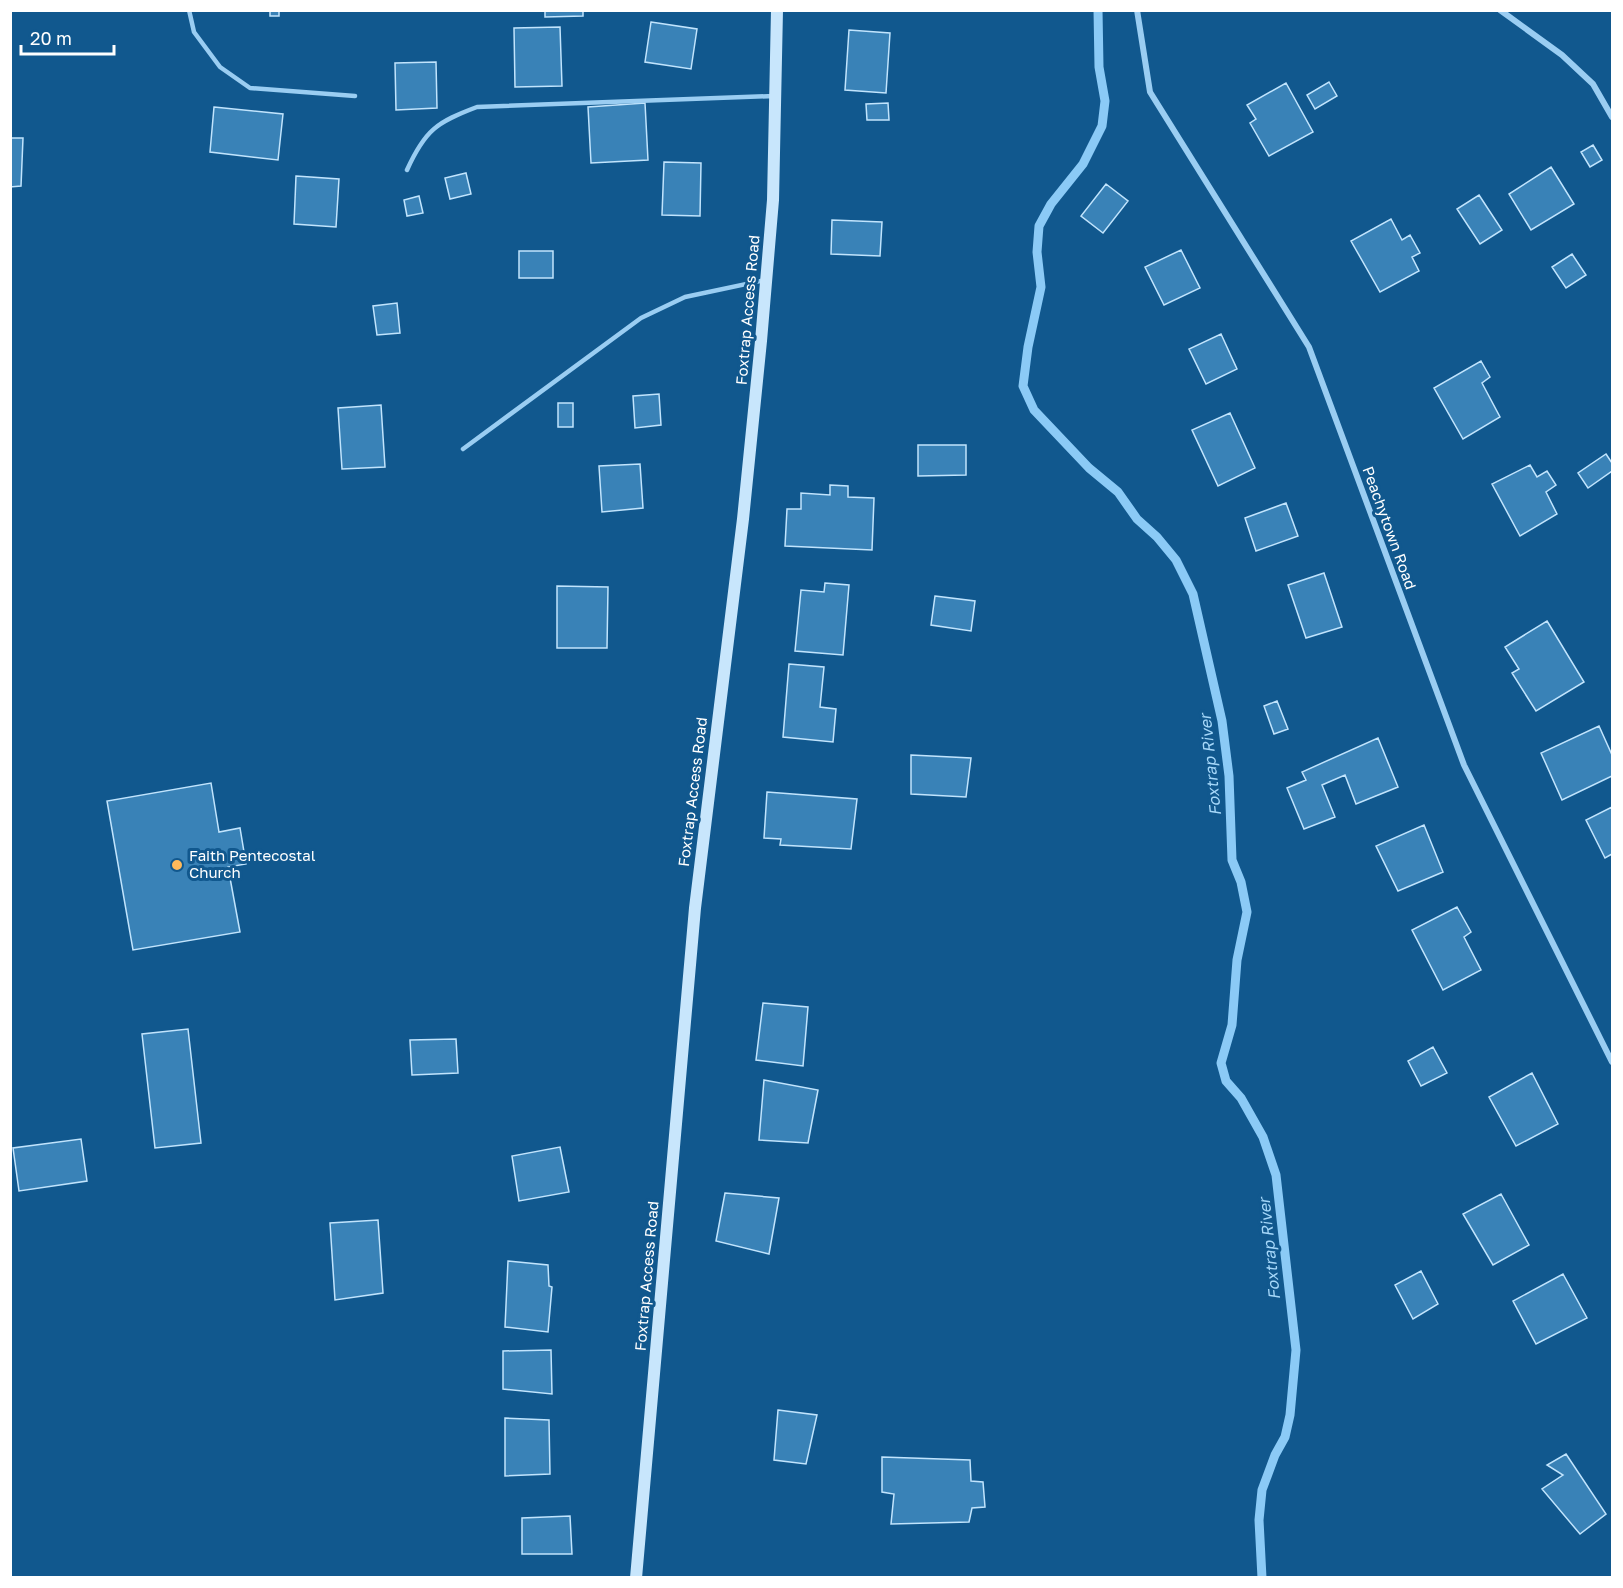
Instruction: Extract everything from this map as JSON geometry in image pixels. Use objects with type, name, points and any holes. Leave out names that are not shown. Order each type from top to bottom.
[{"type":"main road","name":"Foxtrap Access Road","points":[[636,1578],[695,908],[743,519],[766,280],[773,200],[777,10]]},
{"type":"street","name":"Peachytown Road","points":[[1137,10],[1150,92],[1309,347],[1464,765],[1612,1062]]},
{"type":"street","points":[[1500,10],[1562,55],[1593,84],[1612,117]]},
{"type":"lane","points":[[189,10],[194,32],[220,67],[250,88],[355,96]]},
{"type":"lane","points":[[407,170],[419,142],[446,119],[477,107],[775,96]]},
{"type":"lane","points":[[463,449],[641,318],[685,297],[766,280]]},
{"type":"building","points":[[270,10],[279,10],[279,16],[270,16]]},
{"type":"building","points":[[545,10],[583,10],[583,16],[545,17]]},
{"type":"building","points":[[651,22],[697,29],[691,69],[645,62]]},
{"type":"building","points":[[560,27],[562,86],[515,87],[514,28]]},
{"type":"building","points":[[849,30],[890,33],[886,93],[845,90]]},
{"type":"building","points":[[436,62],[437,108],[396,110],[395,63]]},
{"type":"building","points":[[1329,82],[1337,96],[1315,109],[1307,95]]},
{"type":"building","points":[[1286,83],[1313,132],[1269,156],[1250,123],[1256,119],[1247,105]]},
{"type":"building","points":[[645,103],[648,160],[591,163],[588,107]]},
{"type":"building","points":[[888,103],[889,120],[867,120],[866,104]]},
{"type":"building","points":[[214,107],[283,114],[278,160],[210,152]]},
{"type":"building","points":[[10,138],[23,138],[21,186],[10,187]]},
{"type":"building","points":[[1593,145],[1602,160],[1590,167],[1581,152]]},
{"type":"building","points":[[664,162],[701,163],[700,216],[662,215]]},
{"type":"building","points":[[1551,167],[1574,204],[1531,230],[1509,194]]},
{"type":"building","points":[[466,173],[471,194],[450,199],[445,178]]},
{"type":"building","points":[[296,176],[339,179],[336,227],[294,224]]},
{"type":"building","points":[[1106,184],[1128,201],[1103,233],[1081,216]]},
{"type":"building","points":[[1479,195],[1502,230],[1480,244],[1457,209]]},
{"type":"building","points":[[419,196],[423,213],[407,216],[404,200]]},
{"type":"building","points":[[1391,219],[1402,240],[1410,235],[1420,253],[1412,257],[1419,271],[1380,292],[1351,241]]},
{"type":"building","points":[[832,220],[882,222],[880,256],[831,254]]},
{"type":"building","points":[[1181,250],[1200,288],[1164,305],[1145,267]]},
{"type":"building","points":[[519,251],[553,251],[553,278],[519,278]]},
{"type":"building","points":[[1572,254],[1586,275],[1566,288],[1552,267]]},
{"type":"building","points":[[397,303],[400,333],[377,335],[373,306]]},
{"type":"building","points":[[1221,334],[1237,369],[1206,384],[1189,349]]},
{"type":"building","points":[[1481,361],[1490,377],[1482,383],[1500,417],[1463,439],[1434,388]]},
{"type":"building","points":[[659,394],[661,425],[635,428],[633,396]]},
{"type":"building","points":[[558,403],[573,403],[573,427],[558,427]]},
{"type":"building","points":[[381,405],[385,467],[342,469],[338,408]]},
{"type":"building","points":[[1230,413],[1255,468],[1218,486],[1192,430]]},
{"type":"building","points":[[918,445],[966,445],[966,475],[918,476]]},
{"type":"building","points":[[1606,454],[1612,463],[1612,471],[1588,488],[1578,473]]},
{"type":"building","points":[[640,464],[643,508],[602,512],[599,466]]},
{"type":"building","points":[[1530,465],[1537,477],[1547,471],[1556,485],[1546,492],[1557,514],[1520,536],[1492,484]]},
{"type":"building","points":[[830,485],[848,486],[848,497],[874,498],[872,550],[785,546],[787,509],[801,509],[801,493],[830,495]]},
{"type":"building","points":[[1286,503],[1298,536],[1256,551],[1245,518]]},
{"type":"building","points":[[1324,573],[1342,627],[1306,638],[1288,585]]},
{"type":"building","points":[[825,583],[849,585],[843,655],[795,651],[801,590],[824,592]]},
{"type":"building","points":[[557,586],[608,587],[607,648],[557,648]]},
{"type":"building","points":[[935,596],[975,601],[971,631],[931,625]]},
{"type":"building","points":[[1547,621],[1584,682],[1536,711],[1512,673],[1519,669],[1505,647]]},
{"type":"building","points":[[789,664],[824,667],[820,707],[836,709],[833,742],[783,737]]},
{"type":"building","points":[[1277,701],[1288,729],[1274,734],[1264,706]]},
{"type":"building","points":[[1599,726],[1612,755],[1612,776],[1562,800],[1541,753]]},
{"type":"building","points":[[1378,738],[1398,787],[1356,804],[1345,775],[1322,785],[1335,817],[1304,829],[1287,788],[1306,780],[1302,772]]},
{"type":"building","points":[[911,755],[971,758],[966,797],[911,794]]},
{"type":"building","name":"Faith Pentecostal Church","points":[[211,783],[219,832],[240,828],[246,864],[228,867],[240,932],[133,950],[107,801]]},
{"type":"building","points":[[767,792],[857,799],[851,849],[780,845],[781,839],[764,838]]},
{"type":"building","points":[[1612,807],[1612,854],[1605,858],[1586,820]]},
{"type":"building","points":[[1424,825],[1443,872],[1398,891],[1376,846]]},
{"type":"building","points":[[1457,907],[1471,932],[1464,937],[1481,970],[1443,990],[1412,930]]},
{"type":"building","points":[[763,1003],[808,1007],[803,1066],[756,1060]]},
{"type":"building","points":[[188,1029],[201,1143],[155,1148],[142,1034]]},
{"type":"building","points":[[456,1039],[458,1073],[412,1075],[410,1040]]},
{"type":"building","points":[[1433,1047],[1447,1073],[1421,1086],[1408,1061]]},
{"type":"building","points":[[1532,1073],[1558,1124],[1516,1146],[1489,1097]]},
{"type":"building","points":[[764,1080],[818,1090],[808,1143],[759,1140]]},
{"type":"building","points":[[81,1139],[87,1181],[19,1191],[13,1148]]},
{"type":"building","points":[[560,1147],[569,1192],[519,1201],[512,1156]]},
{"type":"building","points":[[725,1193],[779,1198],[769,1254],[716,1241]]},
{"type":"building","points":[[1501,1194],[1529,1245],[1493,1265],[1463,1214]]},
{"type":"building","points":[[378,1220],[383,1293],[335,1300],[330,1223]]},
{"type":"building","points":[[508,1261],[548,1265],[549,1286],[552,1287],[548,1332],[505,1327]]},
{"type":"building","points":[[1421,1271],[1438,1304],[1413,1319],[1395,1285]]},
{"type":"building","points":[[1563,1274],[1587,1318],[1536,1344],[1513,1301]]},
{"type":"building","points":[[551,1350],[552,1394],[503,1389],[503,1351]]},
{"type":"building","points":[[778,1410],[817,1415],[806,1464],[774,1460]]},
{"type":"building","points":[[505,1418],[549,1420],[550,1474],[505,1476]]},
{"type":"building","points":[[1566,1454],[1606,1514],[1580,1534],[1542,1489],[1563,1475],[1547,1465]]},
{"type":"building","points":[[882,1457],[970,1460],[971,1481],[983,1482],[985,1507],[972,1508],[969,1522],[891,1524],[894,1494],[882,1492]]},
{"type":"building","points":[[570,1516],[572,1554],[522,1554],[522,1518]]},
{"type":"waterway","name":"Foxtrap River","points":[[1098,10],[1099,67],[1105,101],[1102,126],[1083,164],[1051,204],[1039,226],[1037,252],[1041,287],[1028,347],[1023,386],[1034,410],[1089,468],[1118,492],[1137,519],[1157,537],[1176,560],[1193,594],[1222,721],[1229,776],[1232,860],[1241,882],[1247,912],[1237,960],[1232,1025],[1221,1063],[1226,1081],[1241,1098],[1263,1137],[1276,1175],[1296,1350],[1290,1415],[1285,1437],[1275,1455],[1262,1490],[1259,1520],[1262,1578]]},
{"type":"place","name":"Faith Pentecostal Church","points":[[177,865]]}]
